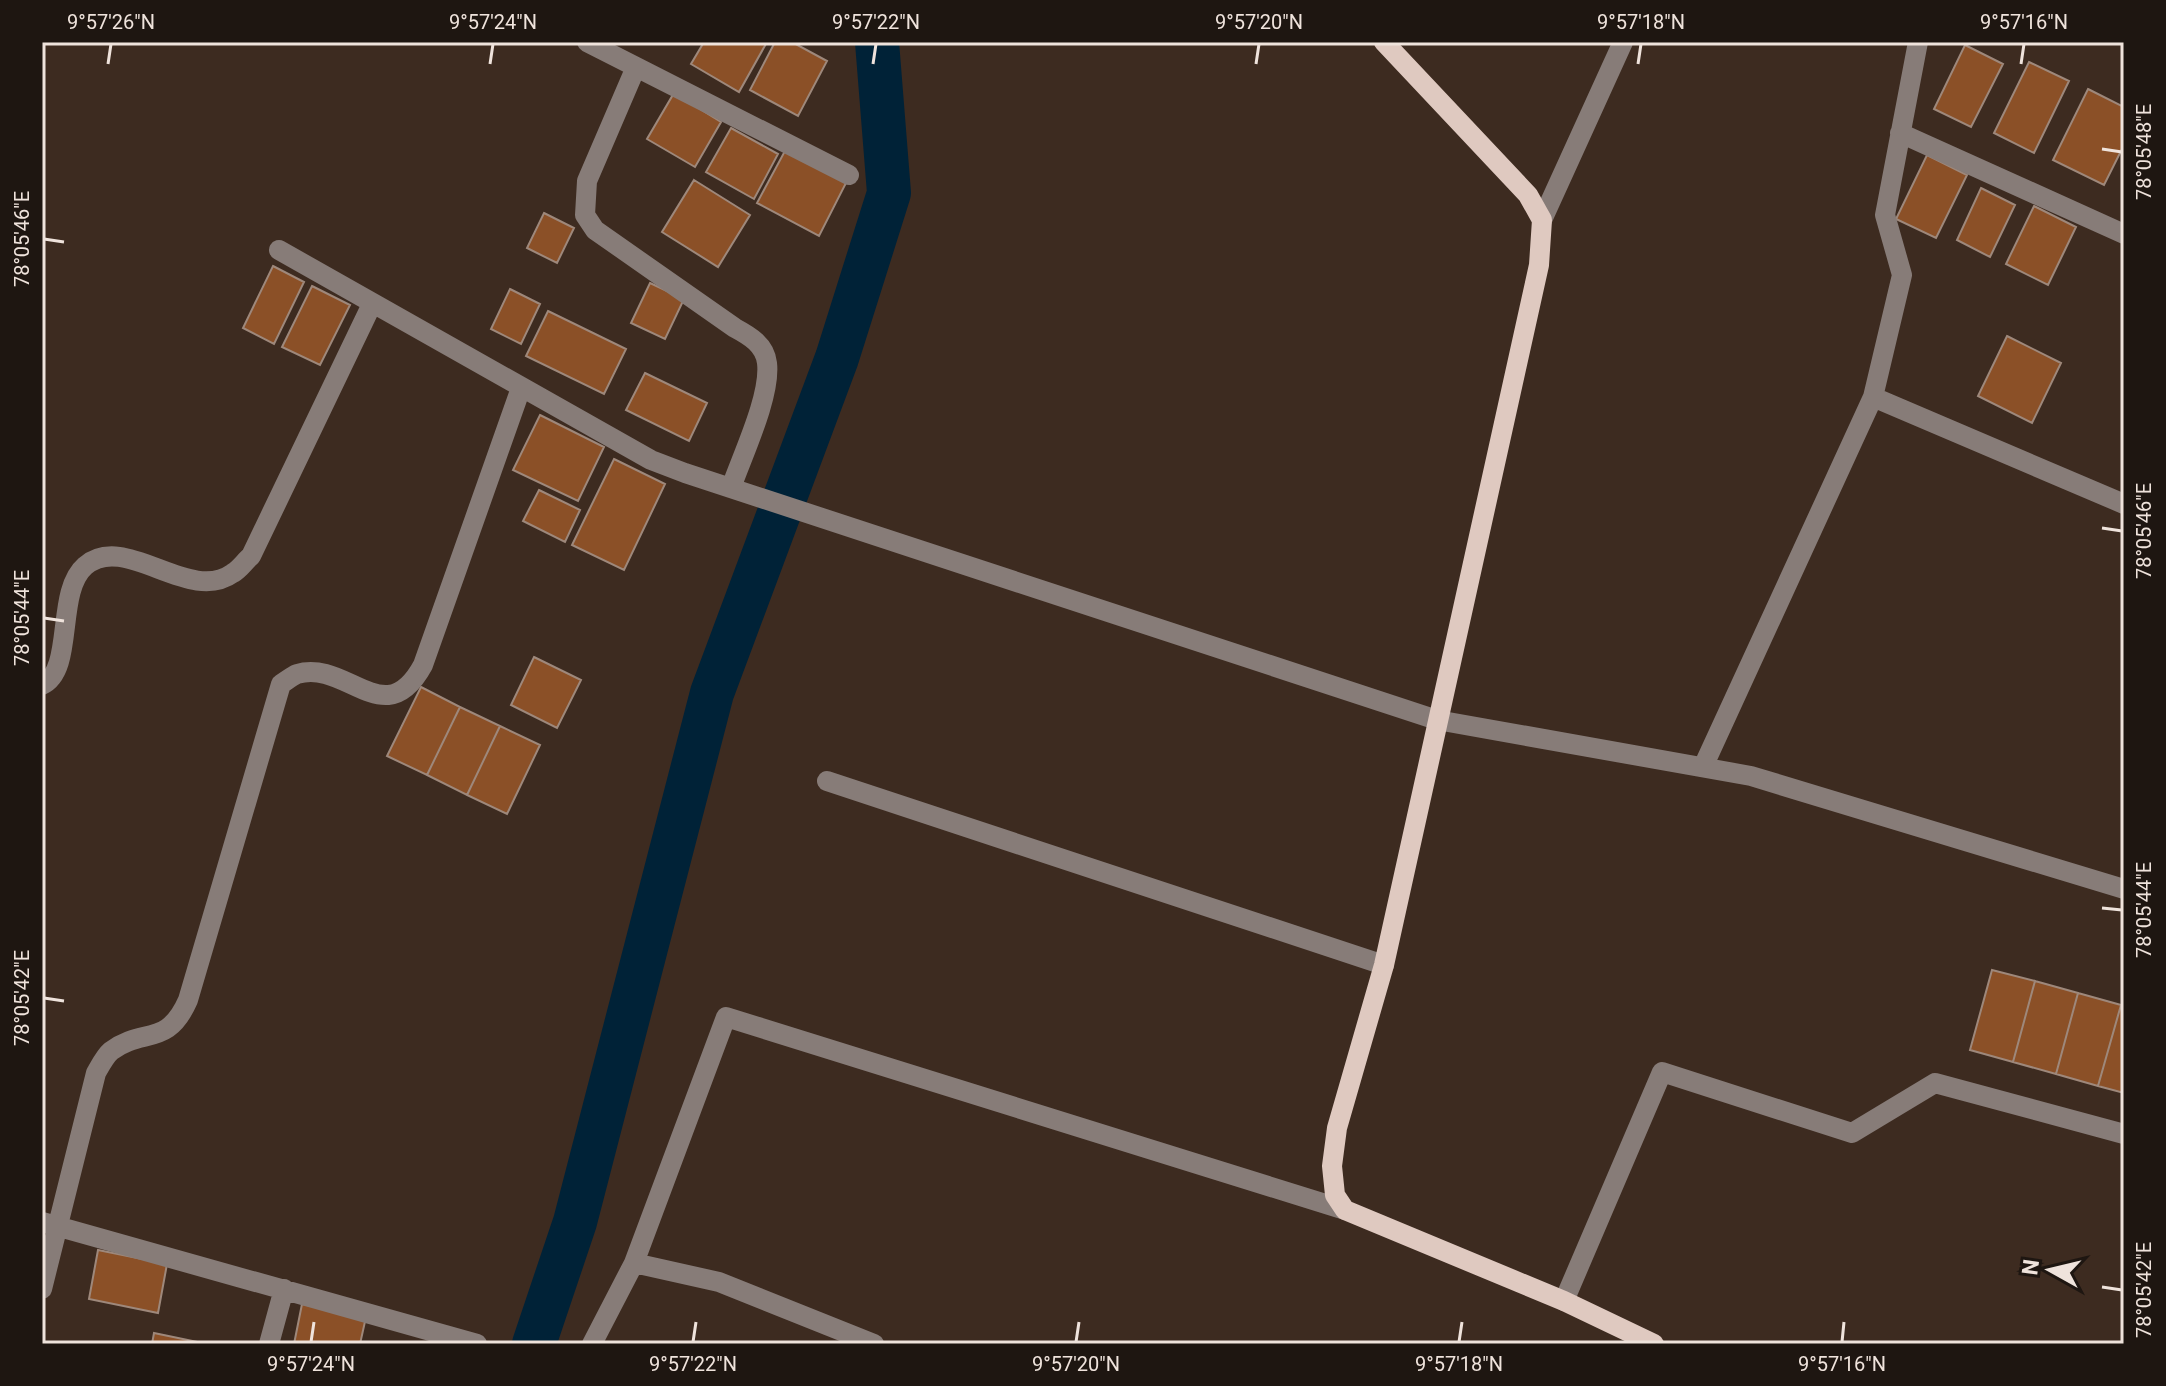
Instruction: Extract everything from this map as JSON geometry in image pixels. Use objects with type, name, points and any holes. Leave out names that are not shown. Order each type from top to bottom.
[{"type":"main road","points":[[1384,42],[1528,195],[1542,220],[1539,265],[1384,965],[1337,1128],[1332,1166],[1335,1195],[1345,1210],[1564,1301],[1654,1344]]},
{"type":"street","points":[[587,42],[849,175]]},
{"type":"street","points":[[1542,220],[1623,42]]},
{"type":"street","points":[[1703,767],[1873,397],[1902,275],[1885,215],[1918,42]]},
{"type":"street","points":[[636,67],[587,181],[585,215],[595,230],[755,339],[767,361],[766,389],[731,488]]},
{"type":"street","points":[[1900,133],[2124,234]]},
{"type":"street","points":[[279,250],[651,460],[731,488],[1437,720],[1751,776],[2124,889]]},
{"type":"street","points":[[42,685],[48,682],[59,663],[71,588],[86,565],[108,557],[129,558],[184,578],[209,582],[232,575],[251,556],[372,304]]},
{"type":"street","points":[[42,1289],[50,1224],[96,1073],[110,1052],[163,1031],[179,1021],[188,1000],[281,684],[297,674],[324,673],[375,694],[398,694],[414,682],[423,665],[521,388]]},
{"type":"street","points":[[1873,397],[2124,504]]},
{"type":"street","points":[[827,781],[1384,965]]},
{"type":"street","points":[[592,1344],[634,1263],[726,1017],[1345,1210]]},
{"type":"street","points":[[1564,1301],[1662,1072],[1852,1133],[1935,1083],[2124,1134]]},
{"type":"street","points":[[50,1224],[477,1344]]},
{"type":"street","points":[[634,1263],[719,1282],[874,1344]]},
{"type":"street","points":[[269,1344],[284,1289]]},
{"type":"building","points":[[704,42],[767,42],[739,92],[691,64]]},
{"type":"building","points":[[775,42],[792,42],[827,61],[798,116],[750,90]]},
{"type":"building","points":[[1965,45],[2003,64],[1971,127],[1934,109]]},
{"type":"building","points":[[2029,62],[2069,81],[2034,153],[1994,133]]},
{"type":"building","points":[[2088,89],[2124,107],[2124,145],[2104,185],[2053,160]]},
{"type":"building","points":[[674,93],[721,122],[695,167],[647,139]]},
{"type":"building","points":[[731,128],[778,154],[754,199],[706,172]]},
{"type":"building","points":[[786,149],[847,181],[819,236],[757,203]]},
{"type":"building","points":[[1927,155],[1967,175],[1936,238],[1896,219]]},
{"type":"building","points":[[694,180],[750,215],[718,267],[662,232]]},
{"type":"building","points":[[1981,188],[2015,205],[1990,257],[1957,240]]},
{"type":"building","points":[[2034,206],[2076,227],[2048,285],[2006,264]]},
{"type":"building","points":[[544,213],[574,228],[557,263],[527,248]]},
{"type":"building","points":[[273,266],[304,282],[274,344],[243,328]]},
{"type":"building","points":[[650,283],[684,299],[665,339],[631,323]]},
{"type":"building","points":[[312,286],[350,305],[320,365],[282,347]]},
{"type":"building","points":[[510,289],[540,304],[521,344],[491,329]]},
{"type":"building","points":[[548,311],[626,349],[604,394],[526,356]]},
{"type":"building","points":[[2007,336],[2061,363],[2032,423],[1978,396]]},
{"type":"building","points":[[645,373],[707,403],[689,441],[626,410]]},
{"type":"building","points":[[540,415],[604,447],[578,501],[513,470]]},
{"type":"building","points":[[614,459],[665,484],[624,570],[572,545]]},
{"type":"building","points":[[539,490],[580,510],[565,542],[523,521]]},
{"type":"building","points":[[534,657],[581,680],[557,728],[511,705]]},
{"type":"building","points":[[421,687],[460,707],[427,775],[387,756]]},
{"type":"building","points":[[460,707],[500,726],[467,795],[427,775]]},
{"type":"building","points":[[500,726],[540,745],[507,814],[467,795]]},
{"type":"building","points":[[1992,970],[2035,981],[2013,1062],[1970,1050]]},
{"type":"building","points":[[2035,981],[2078,993],[2056,1074],[2013,1062]]},
{"type":"building","points":[[2078,993],[2121,1005],[2098,1086],[2056,1074]]},
{"type":"building","points":[[2121,1005],[2124,1006],[2124,1093],[2098,1086]]},
{"type":"building","points":[[98,1250],[167,1264],[158,1313],[89,1299]]},
{"type":"building","points":[[302,1304],[366,1317],[360,1344],[294,1344]]},
{"type":"building","points":[[154,1333],[207,1344],[152,1344]]},
{"type":"waterway","points":[[534,1344],[575,1222],[712,693],[837,358],[889,193],[877,42]]}]
